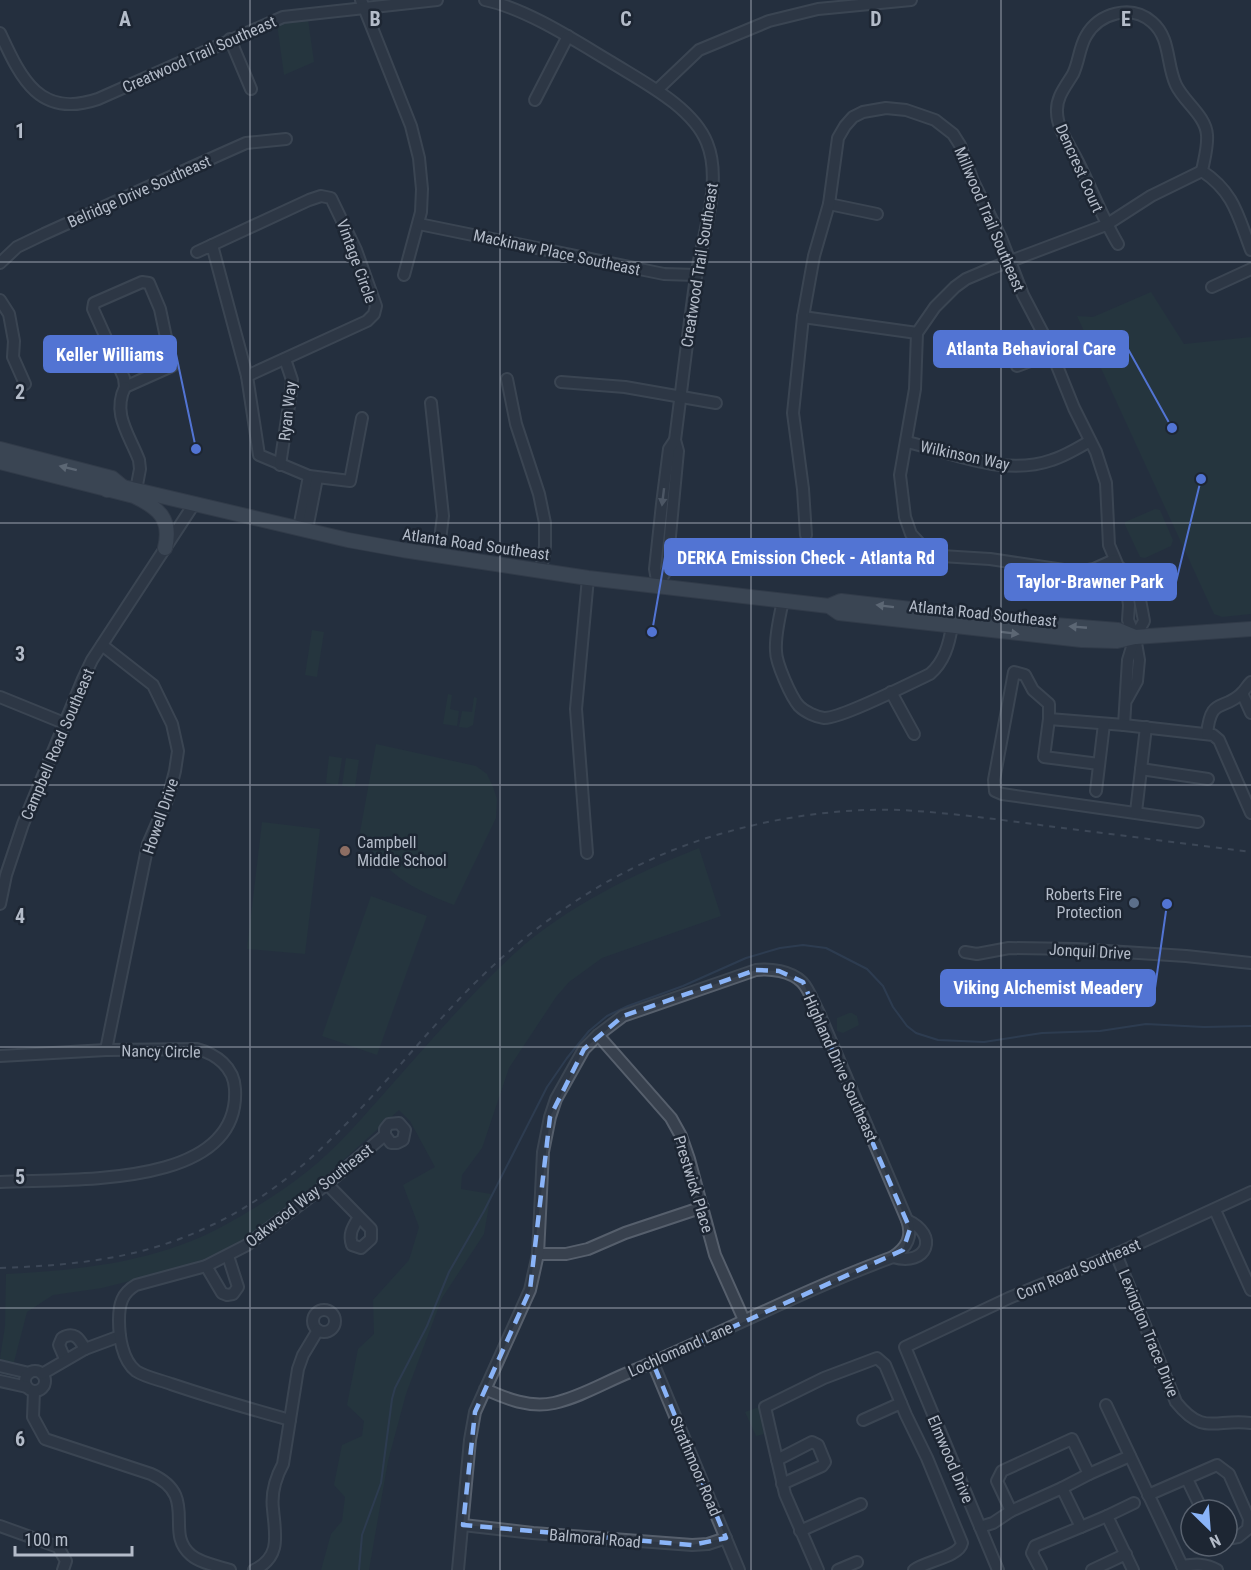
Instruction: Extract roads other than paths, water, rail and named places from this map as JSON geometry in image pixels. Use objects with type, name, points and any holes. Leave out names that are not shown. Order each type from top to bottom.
[{"type":"main road","name":"Atlanta Road Southeast","points":[[0,449],[112,478],[129,488],[375,545],[588,578],[829,606],[839,613],[1082,640],[1117,641],[1135,637],[1251,629]]},
{"type":"main road","name":"Atlanta Road Southeast","points":[[0,462],[107,490],[129,488]]},
{"type":"main road","points":[[107,490],[134,496],[149,503],[160,513],[169,534],[165,548]]},
{"type":"main road","name":"Atlanta Road Southeast","points":[[829,606],[840,601],[1042,624],[1118,630],[1135,637]]},
{"type":"street","name":"Creatwood Trail Southeast","points":[[0,33],[20,75],[27,84],[50,100],[73,104],[98,99],[284,17],[363,4],[437,0]]},
{"type":"street","name":"Creatwood Trail Southeast","points":[[485,0],[505,6],[568,36],[657,90],[693,119],[707,141],[714,165],[712,188],[696,275],[680,396],[675,440],[678,451],[667,568],[658,586]]},
{"type":"street","points":[[657,90],[699,50],[769,21],[818,9],[911,0]]},
{"type":"street","points":[[1123,0],[1122,12],[1142,15],[1163,34],[1176,86],[1203,123],[1207,133],[1202,171]]},
{"type":"street","points":[[363,4],[416,140],[422,189],[419,224],[404,275]]},
{"type":"street","name":"Dencrest Court","points":[[1118,244],[1059,123],[1057,112],[1061,94],[1074,73],[1086,36],[1093,25],[1102,18],[1122,12]]},
{"type":"street","points":[[536,100],[568,36]]},
{"type":"street","points":[[230,39],[251,89]]},
{"type":"street","points":[[806,535],[803,489],[793,424],[803,317],[814,256],[829,204],[838,138],[844,126],[853,117],[847,107]]},
{"type":"street","name":"Millwood Trail Southeast","points":[[853,117],[876,109],[906,110],[935,120],[953,134],[960,146],[973,181],[1001,238],[1023,295],[1052,353],[1096,452],[1106,483],[1109,545],[1117,564],[1130,573],[1138,589],[1144,621],[1135,637],[1128,660],[1127,699]]},
{"type":"street","name":"Belridge Drive Southeast","points":[[0,262],[17,247],[246,143],[286,139]]},
{"type":"street","points":[[1117,564],[1077,572],[990,559],[941,556],[917,541],[907,526],[900,475],[915,388],[916,333],[935,307],[966,279],[1107,225],[1151,196],[1202,171]]},
{"type":"street","points":[[1202,171],[1227,193],[1238,212],[1251,250]]},
{"type":"street","name":"Vintage Circle","points":[[197,252],[315,198],[321,196],[331,198],[337,207],[372,292],[376,306],[374,314],[367,321],[247,376]]},
{"type":"street","points":[[829,204],[878,214]]},
{"type":"street","name":"Mackinaw Place Southeast","points":[[419,224],[664,274],[696,275]]},
{"type":"street","points":[[212,245],[247,376],[259,455],[313,477],[350,481],[362,418]]},
{"type":"street","points":[[1212,287],[1251,268]]},
{"type":"street","points":[[125,387],[172,366],[160,309],[149,283],[142,282],[94,303],[93,309],[124,378],[125,387],[120,398],[119,411],[140,469],[129,488]]},
{"type":"street","points":[[0,300],[9,314],[14,341],[14,357],[25,384]]},
{"type":"street","points":[[803,317],[916,333]]},
{"type":"street","points":[[1017,366],[1052,353]]},
{"type":"street","name":"Ryan Way","points":[[280,465],[292,380],[285,359]]},
{"type":"street","points":[[507,379],[516,424],[539,494],[545,524],[545,546],[541,570]]},
{"type":"street","points":[[561,382],[625,387],[716,403]]},
{"type":"street","points":[[431,403],[443,516],[438,555]]},
{"type":"street","name":"Wilkinson Way","points":[[907,442],[992,464],[1015,466],[1054,460],[1090,441]]},
{"type":"street","points":[[303,529],[313,477]]},
{"type":"street","name":"Campbell Road Southeast","points":[[0,904],[6,875],[23,824],[83,679],[102,645],[194,504]]},
{"type":"street","points":[[907,551],[917,541]]},
{"type":"street","points":[[587,853],[576,709],[588,578]]},
{"type":"street","points":[[783,601],[776,651],[778,662],[799,706],[808,713],[823,718],[833,717],[930,675],[938,668],[944,657],[952,626]]},
{"type":"street","points":[[1124,725],[1127,699],[1137,681],[1139,660],[1135,637]]},
{"type":"street","name":"Howell Drive","points":[[102,645],[153,685],[172,724],[178,751],[168,798],[148,844],[106,1050]]},
{"type":"street","points":[[1099,764],[1044,758],[1050,719],[1049,704],[1033,690],[1025,675],[1014,672],[994,780],[995,791],[1002,794],[1198,822]]},
{"type":"street","points":[[1207,734],[1209,718],[1214,709],[1242,693],[1251,682]]},
{"type":"street","points":[[891,692],[914,734]]},
{"type":"street","points":[[1242,693],[1251,713]]},
{"type":"street","points":[[0,697],[64,723]]},
{"type":"street","points":[[1050,719],[1214,735],[1219,740],[1251,813]]},
{"type":"street","points":[[1096,791],[1104,724]]},
{"type":"street","points":[[1136,812],[1146,727]]},
{"type":"street","points":[[1142,769],[1208,779]]},
{"type":"street","name":"Jonquil Drive","points":[[964,952],[977,954],[1009,948],[1076,948],[1251,963]]},
{"type":"street","name":"Highland Drive Southeast","points":[[458,1570],[470,1436],[475,1412],[530,1290],[538,1254],[543,1152],[550,1117],[556,1099],[584,1049],[623,1016],[756,970],[768,968],[803,982],[819,1013],[907,1220],[910,1230],[909,1241],[903,1250],[893,1257]]},
{"type":"street","name":"Prestwick Place","points":[[598,1035],[671,1118],[681,1136],[715,1255],[744,1320]]},
{"type":"street","name":"Nancy Circle","points":[[0,1056],[106,1050],[197,1049],[220,1060],[231,1073],[235,1089],[234,1108],[227,1127],[196,1157],[169,1167],[110,1177],[0,1182]]},
{"type":"street","name":"Oakwood Way Southeast","points":[[290,1420],[192,1391],[137,1371],[127,1359],[120,1336],[119,1318],[122,1299],[128,1290],[136,1285],[206,1266],[228,1256],[272,1227],[385,1136]]},
{"type":"street","points":[[327,1184],[359,1217]]},
{"type":"street","name":"Corn Road Southeast","points":[[904,1347],[1009,1298],[1116,1254],[1251,1192]]},
{"type":"street","points":[[538,1254],[566,1254],[588,1249],[625,1233],[703,1207]]},
{"type":"street","points":[[1215,1210],[1251,1290]]},
{"type":"street","points":[[893,1257],[910,1260],[916,1258],[924,1249],[926,1240],[923,1231],[917,1224],[907,1220]]},
{"type":"street","name":"Lexington Trace Drive","points":[[1116,1254],[1176,1402],[1184,1412],[1208,1425],[1251,1423]]},
{"type":"street","points":[[206,1266],[222,1293],[227,1296],[233,1294],[238,1287],[228,1256]]},
{"type":"street","name":"Lochlomand Lane","points":[[485,1389],[519,1402],[535,1405],[555,1403],[653,1363],[744,1320],[893,1257]]},
{"type":"street","points":[[254,1570],[269,1561],[273,1552],[276,1524],[273,1508],[274,1490],[283,1464],[298,1369],[303,1355],[318,1330]]},
{"type":"street","points":[[65,1359],[59,1345],[65,1336],[73,1334],[85,1349]]},
{"type":"street","points":[[42,1374],[85,1349],[120,1336]]},
{"type":"street","name":"Elmwood Drive","points":[[904,1347],[984,1525],[998,1570]]},
{"type":"street","points":[[818,1570],[782,1484],[765,1407],[824,1378],[877,1358],[885,1365],[962,1543],[962,1547],[957,1552],[921,1565],[914,1570]]},
{"type":"street","name":"Strathmoor Road","points":[[653,1363],[739,1570]]},
{"type":"street","points":[[0,1366],[29,1373],[36,1371],[42,1374],[45,1380],[43,1387],[30,1389],[0,1381]]},
{"type":"street","points":[[29,1373],[25,1381],[30,1389],[33,1417],[45,1439],[163,1480],[172,1490],[179,1507],[179,1537],[186,1551],[193,1558],[230,1570]]},
{"type":"street","points":[[863,1420],[901,1403]]},
{"type":"street","points":[[1106,1405],[1183,1568],[1195,1564],[1217,1570]]},
{"type":"street","points":[[1006,1514],[997,1481],[1002,1471],[1072,1438],[1089,1474]]},
{"type":"street","points":[[777,1460],[812,1442],[818,1445],[825,1462],[822,1466],[782,1484]]},
{"type":"street","points":[[984,1525],[1001,1519],[1006,1514],[1130,1456]]},
{"type":"street","points":[[1148,1495],[1217,1465],[1229,1474],[1249,1519],[1248,1529],[1239,1536]]},
{"type":"street","points":[[1187,1479],[1196,1498]]},
{"type":"street","points":[[1062,1488],[1081,1527]]},
{"type":"street","points":[[1041,1570],[1032,1552],[1035,1546],[1134,1503]]},
{"type":"street","points":[[800,1531],[861,1504]]},
{"type":"street","points":[[1107,1516],[1133,1570]]},
{"type":"street","name":"Balmoral Road","points":[[463,1525],[533,1533],[692,1545],[708,1544],[726,1538]]},
{"type":"street","points":[[0,1526],[46,1542],[66,1552],[63,1570]]},
{"type":"street","points":[[1092,1570],[1126,1554]]},
{"type":"street","points":[[838,1570],[857,1562]]},
{"type":"waterway","points":[[359,1570],[362,1535],[381,1483],[395,1388],[427,1326],[449,1272],[484,1211],[547,1087],[589,1031],[607,1016],[746,958],[780,948],[803,945],[826,948],[867,969],[883,986],[893,1007],[907,1026],[916,1033],[938,1040],[984,1042],[1042,1033],[1100,1031],[1146,1024],[1204,1027],[1251,1026]]},
{"type":"railway","points":[[0,1268],[56,1265],[134,1253],[186,1236],[251,1204],[286,1179],[318,1151],[349,1121],[465,993],[492,967],[551,918],[582,897],[649,861],[720,834],[809,815],[901,810],[978,817],[1251,852]]},
{"type":"place","name":"Atlanta Behavioral Care","points":[[1172,428]]},
{"type":"place","name":"Keller Williams","points":[[196,449]]},
{"type":"place","name":"Taylor-Brawner Park","points":[[1201,479]]},
{"type":"place","name":"DERKA Emission Check - Atlanta Rd","points":[[652,632]]},
{"type":"place","name":"Campbell Middle School","points":[[345,851]]},
{"type":"place","name":"Roberts Fire Protection","points":[[1134,903]]},
{"type":"place","name":"Viking Alchemist Meadery","points":[[1167,904]]}]
